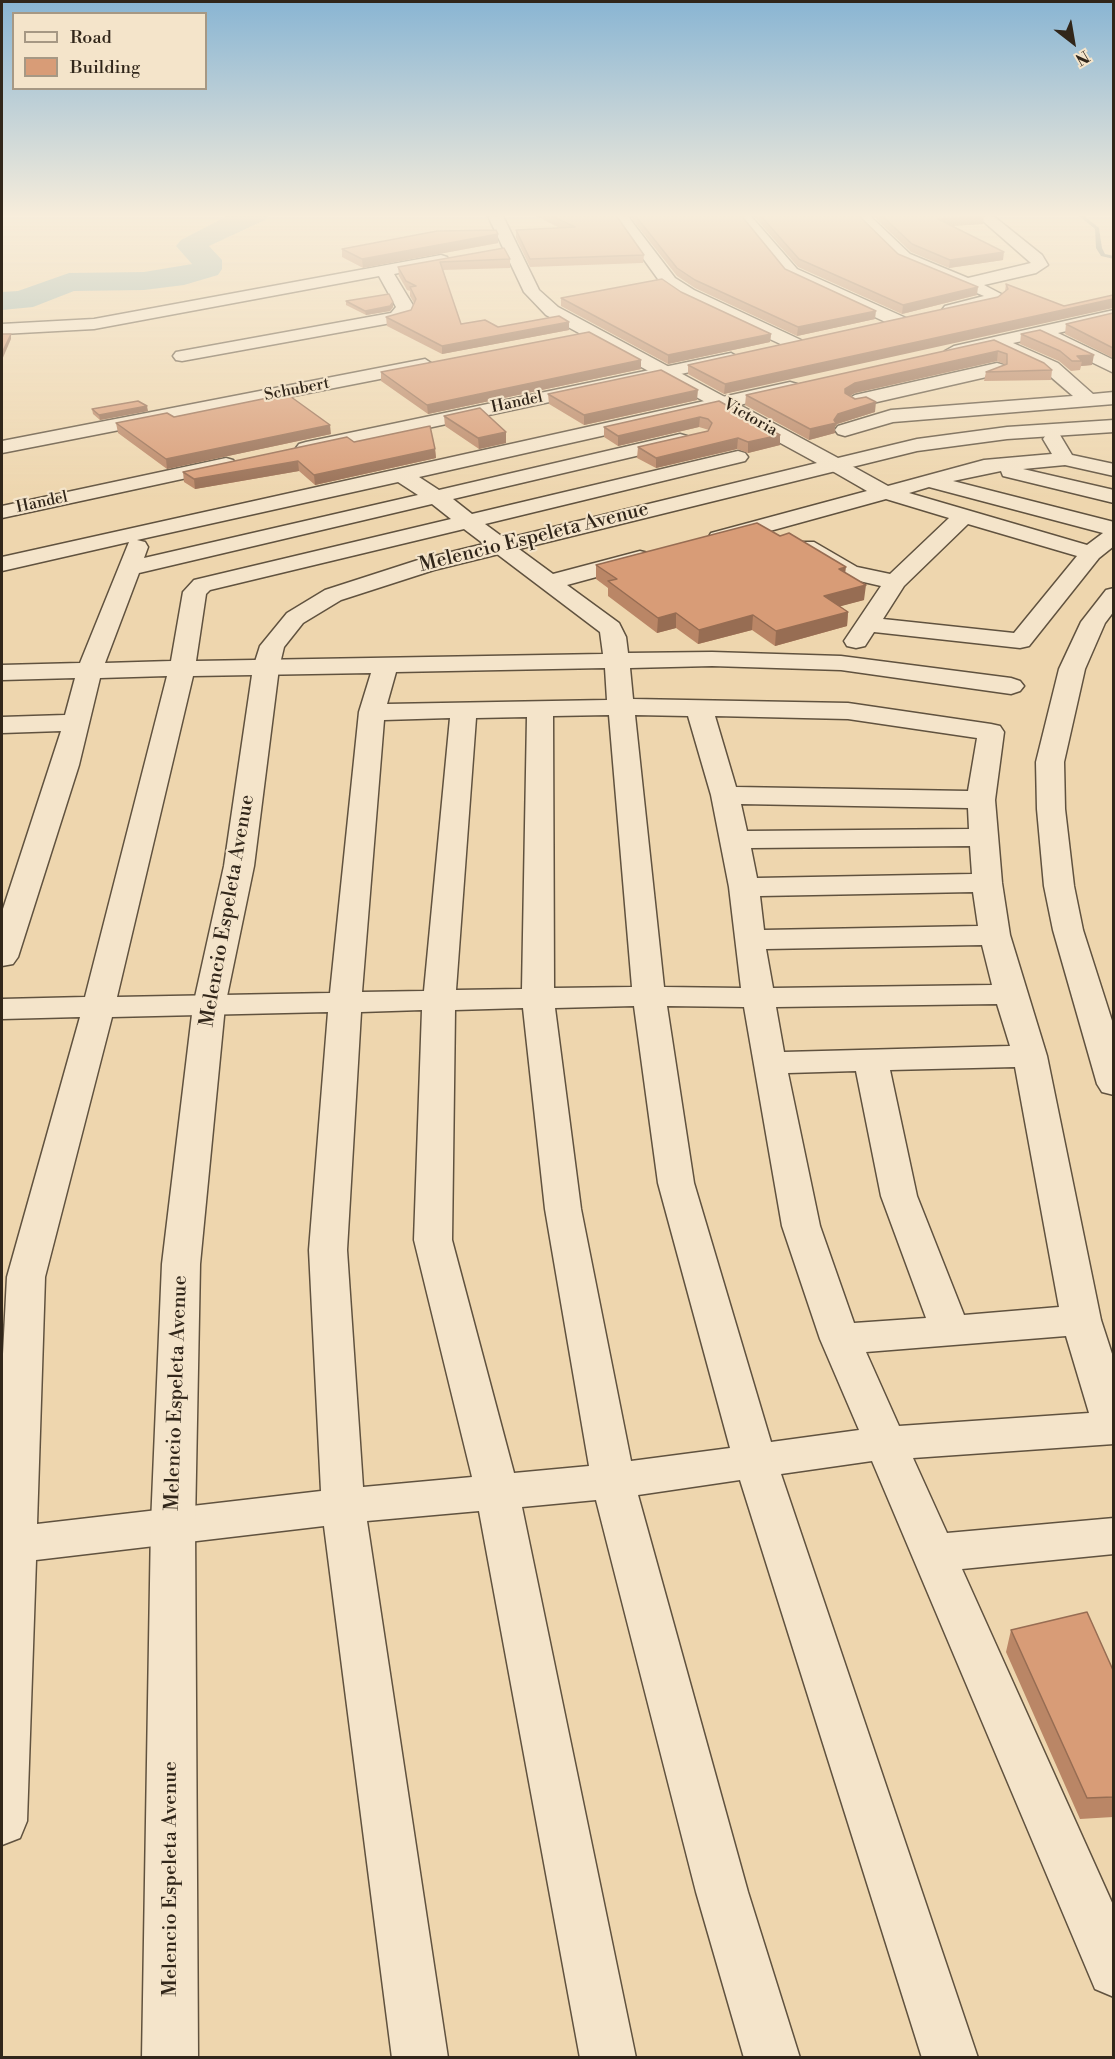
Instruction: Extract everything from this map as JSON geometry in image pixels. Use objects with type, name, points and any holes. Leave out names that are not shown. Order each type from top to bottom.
[{"type":"street","points":[[2,329],[94,324],[169,310]]},
{"type":"street","points":[[182,356],[396,317],[404,314],[405,310]]},
{"type":"street","name":"Victoria","points":[[554,310],[884,492],[1091,553]]},
{"type":"street","points":[[722,310],[795,344]]},
{"type":"street","points":[[876,310],[900,321]]},
{"type":"street","points":[[865,329],[948,310]]},
{"type":"street","points":[[932,356],[1113,315]]},
{"type":"street","points":[[1085,322],[1113,335]]},
{"type":"street","points":[[1042,332],[1113,368]]},
{"type":"street","points":[[569,338],[592,333]]},
{"type":"street","name":"Handel","points":[[292,450],[818,339]]},
{"type":"street","points":[[996,342],[1051,367],[1089,400]]},
{"type":"street","points":[[955,351],[1010,379],[1040,417],[1065,459]]},
{"type":"street","name":"Schubert","points":[[2,447],[442,362]]},
{"type":"street","points":[[855,401],[1010,379]]},
{"type":"street","points":[[2,564],[805,385]]},
{"type":"street","points":[[836,392],[891,416]]},
{"type":"street","points":[[845,430],[891,416],[1040,417],[1089,400],[1113,398]]},
{"type":"street","name":"Melencio Espeleta Avenue","points":[[170,2058],[173,1524],[181,1264],[209,1006],[239,866],[266,668],[273,646],[284,629],[295,618],[333,595],[384,576],[834,464],[1040,417],[1113,426]]},
{"type":"street","points":[[130,568],[700,435]]},
{"type":"street","points":[[2,1821],[8,1545],[26,1277],[99,1006],[182,668],[195,592],[202,585],[738,457]]},
{"type":"street","points":[[694,544],[984,466],[1065,459],[1113,470]]},
{"type":"street","name":"Handel","points":[[2,512],[246,460]]},
{"type":"street","points":[[984,466],[1113,497]]},
{"type":"street","points":[[402,475],[436,497],[550,582],[610,628],[614,637],[649,996],[676,1183],[755,1460],[950,2058]]},
{"type":"street","points":[[927,480],[1113,529]]},
{"type":"street","points":[[841,663],[895,582],[964,516]]},
{"type":"street","points":[[770,525],[850,573],[895,582]]},
{"type":"street","points":[[2,957],[52,805],[90,669],[142,534]]},
{"type":"street","points":[[867,624],[1020,641],[1091,553],[1113,535]]},
{"type":"street","points":[[550,582],[661,553]]},
{"type":"street","points":[[1113,595],[1093,622],[1072,669],[1050,762],[1051,808],[1059,886],[1068,930],[1113,1084]]},
{"type":"street","points":[[2,672],[712,659],[841,663],[1011,686]]},
{"type":"street","points":[[386,665],[372,712],[345,1003],[328,1250],[343,1506],[420,2058]]},
{"type":"street","points":[[8,1545],[173,1524],[613,1480],[884,1443],[1113,1428],[1081,1320],[1030,1056],[1010,994],[995,935],[982,837],[981,800],[991,732],[848,711],[622,707],[372,712]]},
{"type":"street","points":[[699,707],[725,795],[744,887],[749,940],[769,1064],[801,1226],[840,1339],[1113,1971]]},
{"type":"street","points":[[464,710],[439,1000],[433,1240],[497,1490],[608,2058]]},
{"type":"street","points":[[540,710],[538,998],[563,1209],[613,1480],[719,1881],[772,2058]]},
{"type":"street","points":[[2,725],[76,723]]},
{"type":"street","points":[[725,795],[981,800]]},
{"type":"street","points":[[734,840],[982,837]]},
{"type":"street","points":[[744,887],[987,883]]},
{"type":"street","points":[[749,940],[995,935]]},
{"type":"street","points":[[2,1009],[649,996],[760,998],[1010,994]]},
{"type":"street","points":[[769,1064],[1030,1056]]},
{"type":"street","points":[[871,1060],[899,1196],[950,1330]]},
{"type":"street","points":[[840,1339],[1081,1320]]},
{"type":"street","points":[[933,1553],[1113,1536]]},
{"type":"building","points":[[411,310],[456,310],[461,324],[485,320],[498,327],[559,316],[569,322],[442,346],[386,317]]},
{"type":"building","points":[[584,310],[720,310],[771,334],[668,355]]},
{"type":"building","points":[[761,310],[876,311],[798,327]]},
{"type":"building","points":[[938,310],[1062,310],[725,384],[688,365]]},
{"type":"building","points":[[1113,313],[1113,348],[1066,324]]},
{"type":"building","points":[[1040,330],[1094,355],[1077,356],[1082,361],[1072,361],[1060,351],[1021,334]]},
{"type":"building","points":[[589,332],[641,360],[427,405],[381,372]]},
{"type":"building","points":[[2,334],[11,334],[2,353]]},
{"type":"building","points":[[994,340],[1044,363],[1052,370],[986,372],[1007,364],[1007,354],[998,351],[855,383],[845,389],[845,393],[855,399],[866,397],[876,402],[838,414],[834,420],[836,423],[810,429],[746,395]]},
{"type":"building","points":[[661,370],[698,390],[584,415],[548,394]]},
{"type":"building","points":[[287,394],[330,425],[166,459],[116,423],[167,413],[174,417]]},
{"type":"building","points":[[138,401],[147,406],[99,415],[92,409]]},
{"type":"building","points":[[719,401],[780,435],[748,442],[738,438],[656,458],[638,447],[708,431],[712,423],[700,417],[618,436],[604,427]]},
{"type":"building","points":[[480,408],[506,432],[478,438],[444,416]]},
{"type":"building","points":[[430,426],[435,449],[314,475],[298,461],[194,479],[183,472],[347,437],[354,442]]},
{"type":"building","points":[[757,523],[780,536],[789,533],[846,567],[839,569],[866,585],[824,596],[848,612],[776,631],[753,615],[699,630],[676,613],[658,618],[608,581],[617,579],[596,565]]},
{"type":"building","points":[[1087,1612],[1113,1670],[1113,1797],[1087,1798],[1011,1630]]}]
